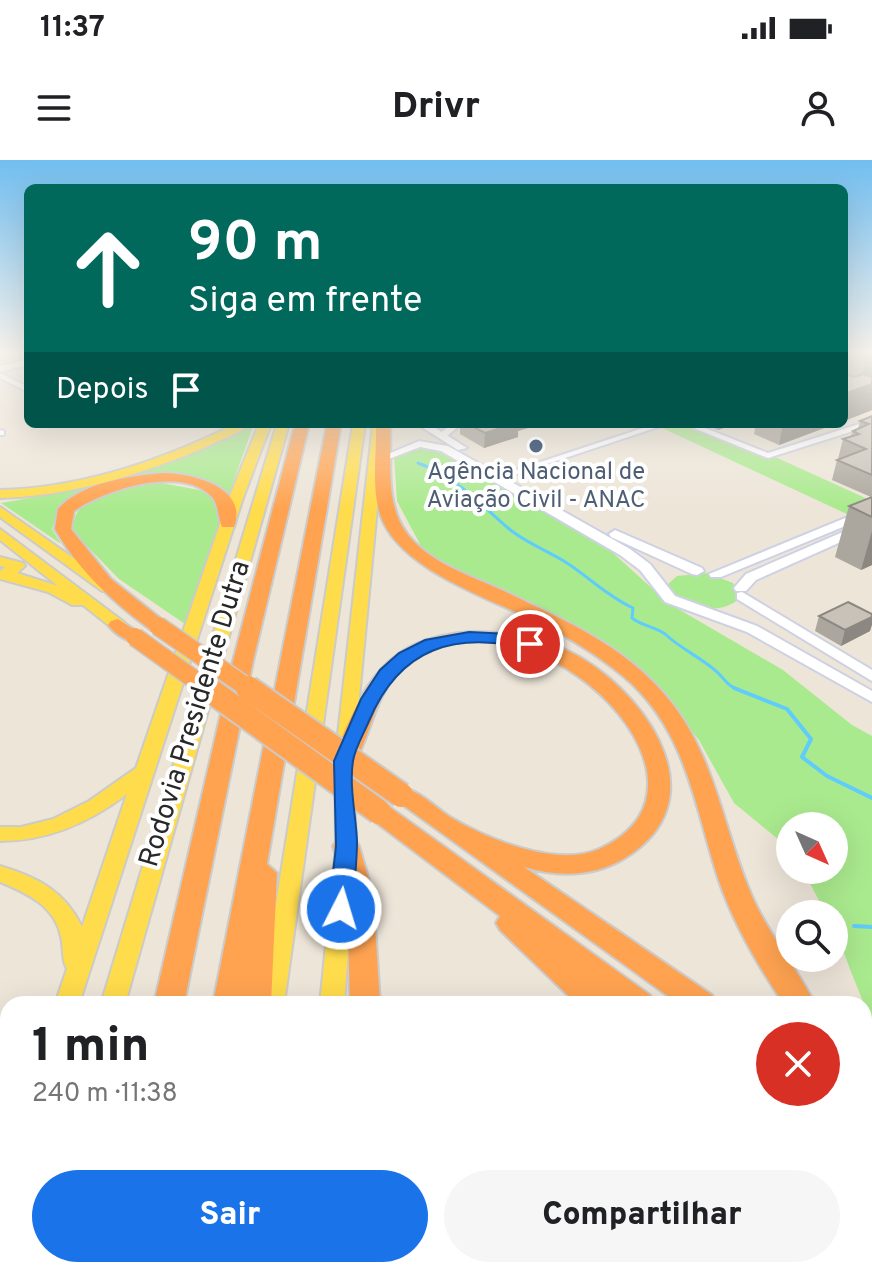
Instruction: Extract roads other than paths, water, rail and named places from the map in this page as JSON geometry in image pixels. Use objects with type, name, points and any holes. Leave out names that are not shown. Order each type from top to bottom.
[{"type":"highway","name":"Rodovia Presidente Dutra","points":[[171,996],[243,661],[301,428]]},
{"type":"highway","points":[[230,996],[333,428]]},
{"type":"highway","points":[[382,428],[386,457],[385,493],[393,525],[416,553],[570,632],[641,680],[690,744],[712,801],[734,885],[779,974],[794,996]]},
{"type":"highway","points":[[228,523],[221,498],[200,482],[130,481],[81,498],[63,515],[63,529],[73,547],[107,588],[691,996]]},
{"type":"highway","points":[[126,631],[427,846],[629,996]]},
{"type":"highway","points":[[344,761],[370,699],[386,674],[405,657],[430,644],[469,637],[510,639],[549,650],[579,665],[614,692],[630,711],[655,754],[660,784],[657,814],[632,846],[595,861],[558,866],[521,857],[447,826]]},
{"type":"highway","points":[[256,996],[267,798]]},
{"type":"highway","points":[[346,846],[360,894],[365,996]]},
{"type":"highway","points":[[427,846],[588,996]]},
{"type":"main road","points":[[0,494],[36,492],[161,460],[202,446],[236,428]]},
{"type":"main road","points":[[71,993],[228,523],[264,428]]},
{"type":"main road","name":"Rodovia Presidente Dutra","points":[[115,996],[282,428]]},
{"type":"main road","points":[[273,996],[358,428]]},
{"type":"main road","points":[[333,996],[346,846],[344,761],[381,428]]},
{"type":"main road","points":[[0,511],[107,588]]},
{"type":"main road","points":[[5,537],[126,631],[53,589],[1,566],[5,537]]},
{"type":"main road","points":[[0,834],[56,827],[101,807],[146,770]]},
{"type":"main road","points":[[0,874],[36,886],[65,910],[75,933],[71,993]]},
{"type":"street","points":[[698,428],[768,456],[872,422]]},
{"type":"street","points":[[386,457],[422,428]]},
{"type":"street","points":[[429,428],[633,544],[697,571],[716,574],[872,676]]},
{"type":"street","points":[[443,435],[452,428]]},
{"type":"street","points":[[508,474],[651,428]]},
{"type":"street","points":[[409,437],[457,455],[625,552],[663,586],[670,599],[752,629],[872,697]]},
{"type":"street","points":[[716,574],[872,511]]},
{"type":"street","points":[[704,611],[734,606],[751,577],[872,523]]},
{"type":"street","points":[[663,586],[670,576],[697,571]]},
{"type":"waterway","points":[[418,463],[455,483],[514,533],[567,563],[633,608],[632,618],[665,634],[739,690]]},
{"type":"waterway","points":[[734,688],[739,690]]},
{"type":"waterway","points":[[739,690],[787,709],[811,739],[802,757],[827,776],[872,798]]},
{"type":"waterway","points":[[854,926],[872,927]]},
{"type":"place","name":"Agência Nacional de Aviação Civil - ANAC","points":[[536,446]]}]
